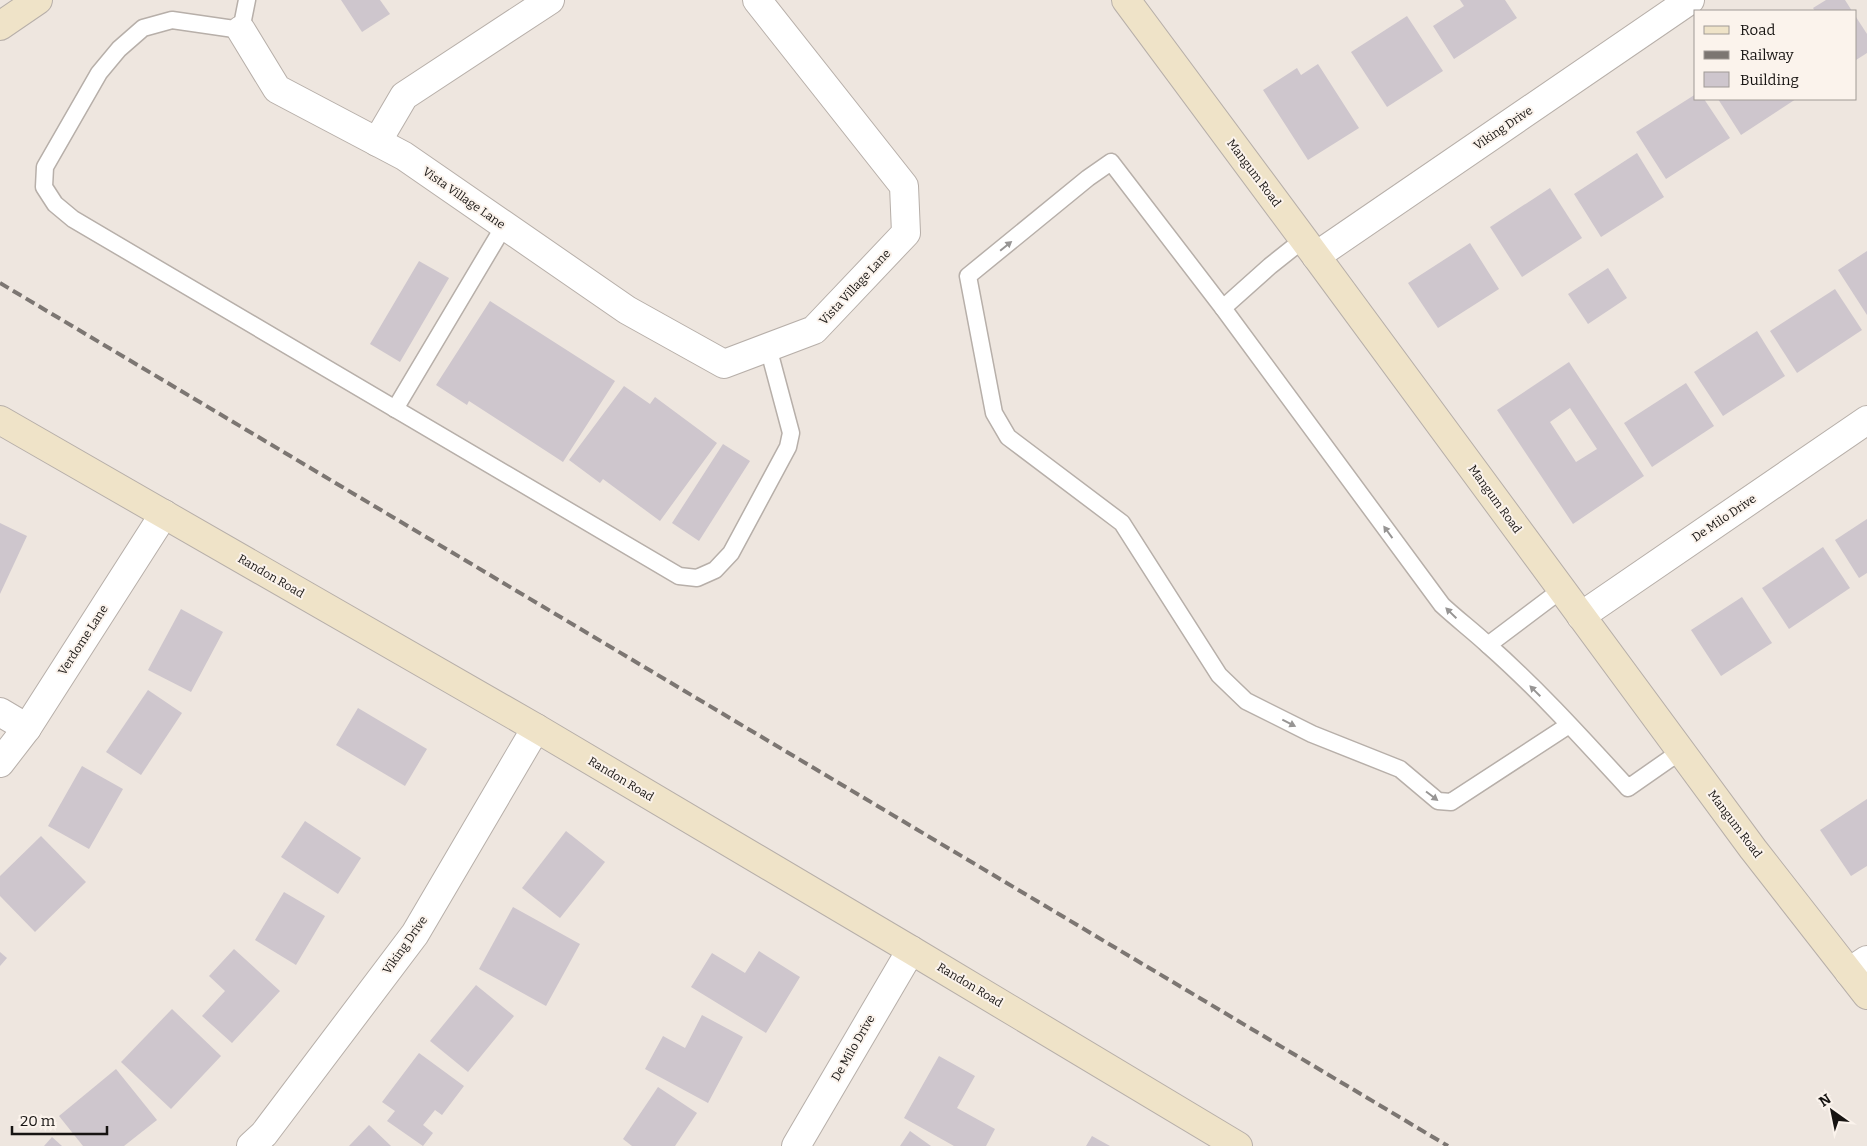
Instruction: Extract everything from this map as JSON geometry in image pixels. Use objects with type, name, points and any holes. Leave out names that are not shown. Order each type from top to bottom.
[{"type":"street","points":[[0,26],[38,0]]},
{"type":"street","points":[[377,142],[404,96],[550,0]]},
{"type":"street","name":"Vista Village Lane","points":[[241,30],[277,89],[404,156],[628,310],[724,364],[814,330],[906,233],[904,186],[757,0]]},
{"type":"street","name":"Mangum Road","points":[[1126,0],[1753,849],[1858,966],[1867,995]]},
{"type":"street","name":"Viking Drive","points":[[1310,247],[1690,0]]},
{"type":"street","name":"Randon Road","points":[[0,420],[536,728],[1238,1146]]},
{"type":"street","name":"De Milo Drive","points":[[1581,616],[1867,420]]},
{"type":"street","name":"Verdome Lane","points":[[0,763],[27,728],[164,514]]},
{"type":"street","points":[[0,712],[27,728]]},
{"type":"street","name":"Viking Drive","points":[[251,1146],[264,1134],[415,934],[536,728]]},
{"type":"street","name":"De Milo Drive","points":[[796,1146],[911,950]]},
{"type":"lane","points":[[247,0],[241,30],[172,20],[143,28],[119,49],[99,73],[45,167],[44,187],[56,204],[73,219],[679,576],[697,578],[715,570],[732,553],[788,447],[791,433],[768,347]]},
{"type":"lane","points":[[1569,725],[1451,802],[1438,801],[1400,769],[1312,734],[1246,701],[1219,675],[1122,523],[1008,437],[994,413],[968,276],[1088,178],[1111,162],[1223,308],[1442,605],[1488,645],[1569,725],[1628,788],[1681,751]]},
{"type":"lane","points":[[395,409],[504,226]]},
{"type":"lane","points":[[1223,308],[1270,266],[1310,247]]},
{"type":"lane","points":[[1488,645],[1561,590]]},
{"type":"building","points":[[341,0],[380,0],[390,14],[362,32]]},
{"type":"building","points":[[1460,0],[1505,0],[1517,18],[1454,59],[1433,26],[1464,6]]},
{"type":"building","points":[[1826,0],[1845,0],[1851,10],[1814,10],[1813,8]]},
{"type":"building","points":[[1407,16],[1443,71],[1387,107],[1351,52]]},
{"type":"building","points":[[1857,19],[1867,34],[1867,53],[1857,59]]},
{"type":"building","points":[[1318,64],[1359,128],[1308,160],[1263,90],[1297,68],[1301,75]]},
{"type":"building","points":[[1694,95],[1694,100],[1705,100],[1730,138],[1666,179],[1636,132]]},
{"type":"building","points":[[1719,100],[1794,100],[1741,135]]},
{"type":"building","points":[[1637,153],[1664,197],[1601,237],[1574,194]]},
{"type":"building","points":[[1550,188],[1582,238],[1522,277],[1490,227]]},
{"type":"building","points":[[1470,243],[1499,289],[1438,328],[1408,283]]},
{"type":"building","points":[[1867,251],[1867,315],[1838,270]]},
{"type":"building","points":[[419,261],[449,278],[400,362],[370,344]]},
{"type":"building","points":[[1608,268],[1627,298],[1588,324],[1568,294]]},
{"type":"building","points":[[1835,289],[1862,330],[1797,373],[1770,331]]},
{"type":"building","points":[[490,301],[615,381],[563,462],[469,401],[467,405],[436,385]]},
{"type":"building","points":[[1757,331],[1785,376],[1723,416],[1694,372]]},
{"type":"building","points":[[1569,362],[1644,476],[1573,524],[1497,410]],"holes":[[[1570,408],[1597,449],[1576,462],[1550,422]]]},
{"type":"building","points":[[1686,383],[1714,426],[1652,467],[1624,423]]},
{"type":"building","points":[[624,386],[650,404],[655,397],[717,443],[660,521],[603,479],[600,483],[569,460]]},
{"type":"building","points":[[723,444],[750,461],[699,541],[672,523]]},
{"type":"building","points":[[1867,519],[1867,573],[1859,578],[1835,540]]},
{"type":"building","points":[[0,523],[27,536],[0,594]]},
{"type":"building","points":[[1823,547],[1850,588],[1789,629],[1762,588]]},
{"type":"building","points":[[1742,597],[1772,643],[1721,676],[1691,630]]},
{"type":"building","points":[[181,609],[223,632],[191,692],[148,670]]},
{"type":"building","points":[[148,690],[182,713],[141,775],[106,752]]},
{"type":"building","points":[[358,708],[427,749],[405,786],[336,745]]},
{"type":"building","points":[[82,766],[123,789],[89,849],[48,826]]},
{"type":"building","points":[[1867,799],[1867,866],[1851,876],[1820,830]]},
{"type":"building","points":[[305,821],[361,858],[338,894],[281,857]]},
{"type":"building","points":[[566,831],[605,862],[560,918],[522,888]]},
{"type":"building","points":[[41,836],[86,882],[35,932],[0,896],[0,876]]},
{"type":"building","points":[[284,892],[325,916],[296,965],[255,940]]},
{"type":"building","points":[[513,907],[580,944],[546,1006],[479,969]]},
{"type":"building","points":[[234,949],[280,991],[232,1043],[202,1016],[225,991],[209,976]]},
{"type":"building","points":[[759,951],[800,977],[766,1033],[691,987],[712,953],[745,973]]},
{"type":"building","points":[[0,952],[7,958],[0,966]]},
{"type":"building","points":[[476,985],[514,1016],[468,1072],[430,1041]]},
{"type":"building","points":[[172,1009],[221,1056],[171,1109],[121,1062]]},
{"type":"building","points":[[702,1015],[743,1037],[708,1103],[645,1069],[663,1036],[685,1048]]},
{"type":"building","points":[[419,1053],[464,1086],[442,1115],[435,1110],[423,1125],[433,1133],[423,1146],[387,1121],[395,1111],[382,1102]]},
{"type":"building","points":[[939,1056],[975,1076],[957,1108],[995,1129],[986,1146],[954,1146],[904,1118]]},
{"type":"building","points":[[116,1069],[157,1120],[124,1146],[83,1146],[59,1116]]},
{"type":"building","points":[[658,1087],[697,1113],[675,1146],[632,1146],[623,1139]]},
{"type":"building","points":[[369,1125],[391,1146],[349,1146]]},
{"type":"building","points":[[910,1131],[931,1146],[900,1146]]},
{"type":"building","points":[[1092,1136],[1110,1146],[1086,1146]]},
{"type":"building","points":[[52,1137],[62,1146],[44,1146]]},
{"type":"railway","points":[[0,283],[1448,1146]]}]
